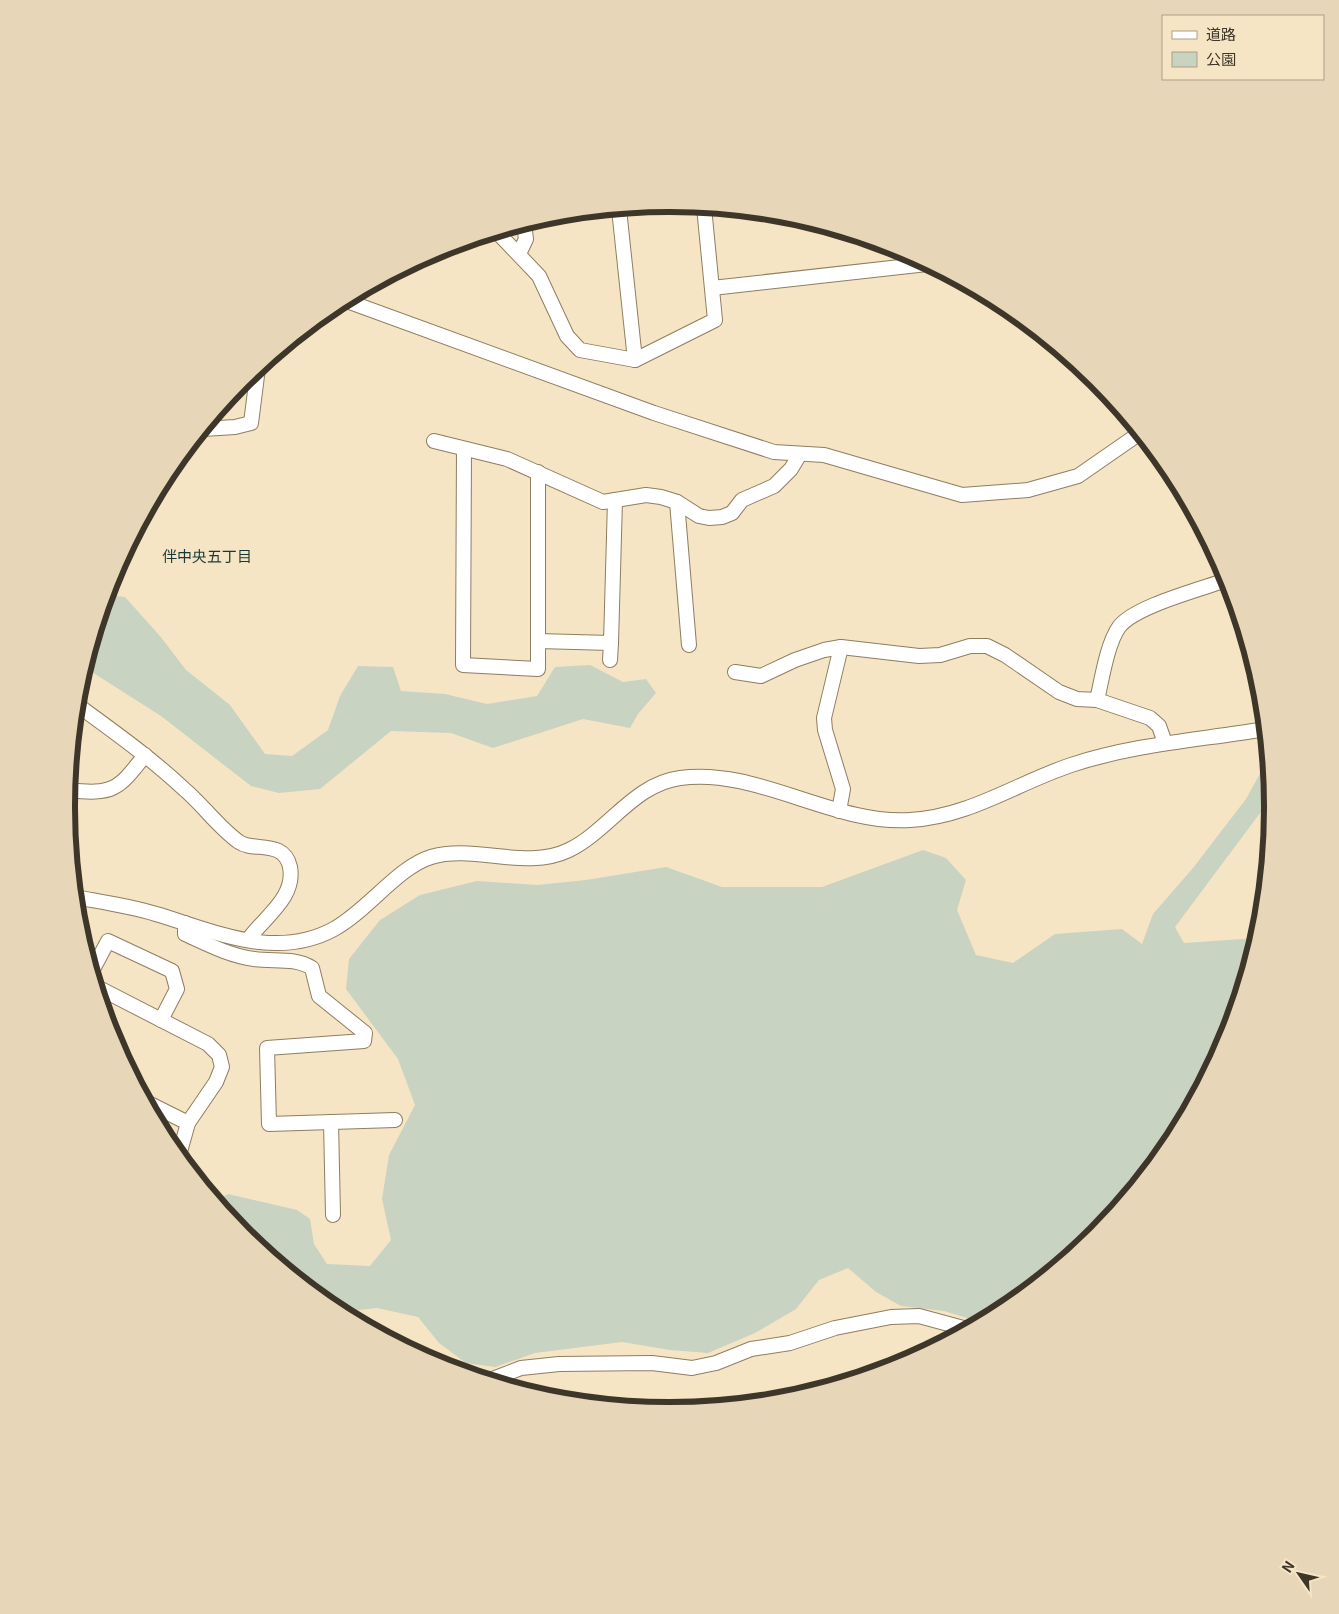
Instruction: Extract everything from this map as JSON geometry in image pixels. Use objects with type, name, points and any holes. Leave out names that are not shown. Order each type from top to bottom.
[{"type":"street","points":[[502,237],[540,276],[567,336],[580,350],[636,360],[715,320],[705,214]]},
{"type":"street","points":[[620,215],[636,360]]},
{"type":"street","points":[[519,254],[526,239],[525,231]]},
{"type":"street","points":[[712,288],[913,266]]},
{"type":"street","points":[[354,304],[654,413],[774,452],[824,455],[962,495],[1028,490],[1078,476],[1134,437]]},
{"type":"street","points":[[211,429],[251,423],[256,380]]},
{"type":"street","points":[[434,441],[508,459],[603,502],[646,495],[661,496],[677,502],[699,516],[722,518],[732,513],[742,500],[774,486],[792,469],[800,454]]},
{"type":"street","points":[[464,448],[463,665],[538,669],[538,472]]},
{"type":"street","points":[[610,660],[615,500]]},
{"type":"street","points":[[677,502],[689,644]]},
{"type":"street","points":[[1096,700],[1113,638],[1120,626],[1132,614],[1220,582]]},
{"type":"street","points":[[538,641],[610,643]]},
{"type":"street","points":[[734,672],[761,676],[795,660],[824,650],[841,647],[919,656],[940,654],[970,646],[987,646],[1005,654],[1059,692],[1077,699],[1096,700],[1150,718],[1159,726],[1165,743]]},
{"type":"street","points":[[840,811],[843,789],[825,730],[824,718],[841,647]]},
{"type":"street","points":[[83,709],[145,755],[185,789],[240,843],[266,846],[282,853],[290,866],[288,887],[278,907],[258,926],[248,940]]},
{"type":"street","points":[[82,898],[155,913],[219,935],[263,943],[302,942],[334,929],[366,908],[403,873],[429,858],[459,853],[540,858],[568,851],[595,833],[626,805],[650,790],[676,778],[705,776],[796,796],[870,820],[910,820],[954,814],[1068,766],[1119,750],[1259,730]]},
{"type":"street","points":[[75,791],[95,793],[112,790],[128,776],[145,755]]},
{"type":"street","points":[[185,923],[184,934],[221,950],[254,959],[302,962],[312,968],[318,996],[364,1032],[364,1041],[267,1048],[269,1124],[395,1120]]},
{"type":"street","points":[[96,964],[108,941],[172,971],[177,989],[161,1020]]},
{"type":"street","points":[[105,991],[208,1044],[219,1055],[222,1067],[216,1082],[188,1123],[182,1146]]},
{"type":"street","points":[[157,1108],[188,1123]]},
{"type":"street","points":[[331,1122],[333,1215]]},
{"type":"street","points":[[500,1376],[521,1368],[559,1364],[652,1363],[692,1368],[716,1363],[750,1349],[790,1343],[835,1328],[892,1317],[919,1316],[959,1326]]},
{"type":"green space","points":[[114,596],[125,597],[160,636],[186,670],[230,705],[265,754],[292,756],[328,730],[340,696],[358,666],[393,667],[401,691],[445,694],[487,704],[537,696],[555,667],[590,665],[623,682],[646,679],[656,693],[638,714],[630,728],[583,719],[493,748],[451,733],[391,731],[320,789],[279,793],[251,786],[161,716],[91,671]]},
{"type":"green space","points":[[1263,768],[1264,808],[1175,927],[1184,943],[1249,939],[1244,961],[1219,1035],[1203,1070],[1164,1137],[1141,1169],[1090,1227],[1031,1279],[971,1319],[944,1311],[901,1306],[876,1292],[848,1268],[819,1280],[796,1309],[755,1333],[708,1353],[670,1350],[622,1342],[535,1353],[495,1367],[466,1363],[439,1343],[418,1317],[377,1308],[354,1310],[339,1301],[278,1254],[222,1198],[228,1194],[297,1210],[310,1219],[314,1244],[327,1264],[370,1266],[391,1240],[382,1199],[389,1155],[415,1105],[398,1059],[346,989],[349,959],[380,920],[420,895],[477,881],[537,885],[586,880],[666,867],[722,887],[822,887],[923,850],[946,858],[966,880],[957,910],[976,955],[1013,963],[1055,934],[1122,929],[1142,944],[1153,914],[1193,868],[1246,799]]},
{"type":"district","name":"伴中央五丁目","points":[[207,555]]}]
